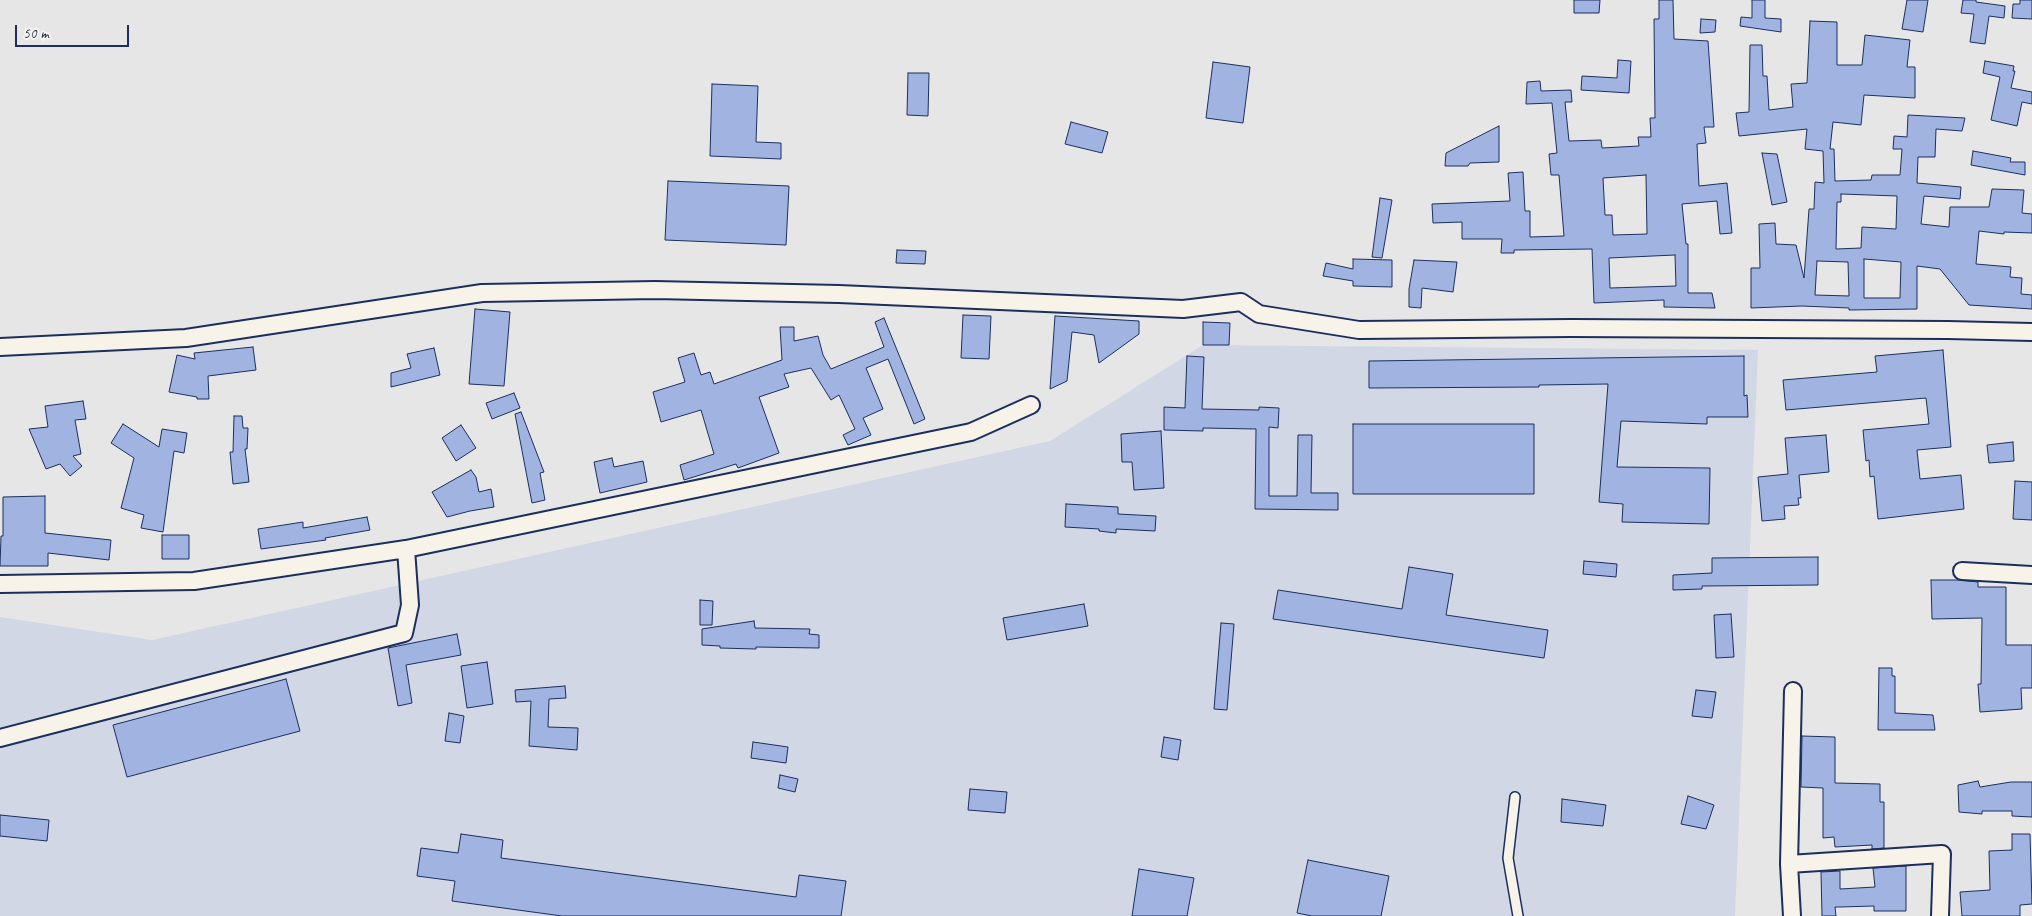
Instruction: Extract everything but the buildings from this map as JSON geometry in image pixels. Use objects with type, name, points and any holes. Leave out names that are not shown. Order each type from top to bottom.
[{"type":"street","points":[[0,347],[186,338],[482,294],[655,290],[839,294],[1183,309],[1241,302],[1259,314],[1359,330],[1570,328],[2032,332]]},
{"type":"street","points":[[0,584],[194,581],[406,549],[971,432],[1031,405]]},
{"type":"street","points":[[0,738],[404,633],[410,605],[406,549]]},
{"type":"street","points":[[1962,571],[2032,575]]},
{"type":"street","points":[[1792,916],[1789,864],[1793,691]]},
{"type":"street","points":[[1789,864],[1942,854],[1940,916]]},
{"type":"lane","points":[[1515,797],[1508,858],[1518,916]]},
{"type":"shaded area","points":[[1203,345],[1758,350],[1735,916],[0,916],[0,617],[152,640],[1050,441]]}]
